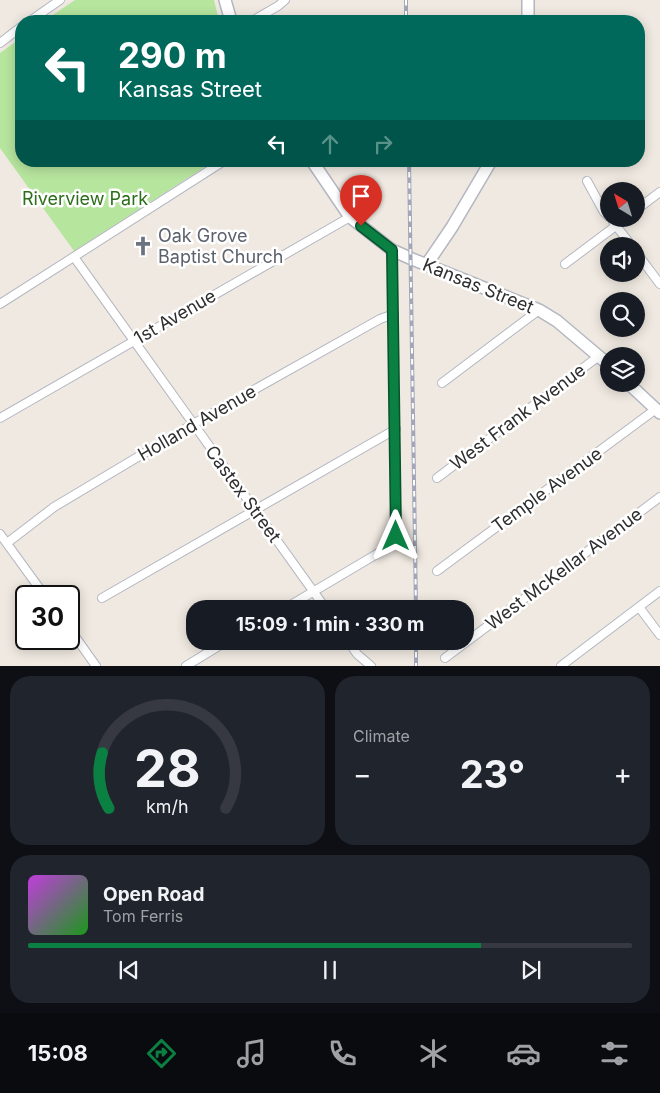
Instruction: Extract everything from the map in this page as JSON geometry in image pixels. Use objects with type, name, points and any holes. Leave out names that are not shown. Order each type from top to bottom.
[{"type":"street","points":[[39,15],[60,0]]},
{"type":"street","points":[[225,0],[229,15]]},
{"type":"street","points":[[262,15],[285,0]]},
{"type":"street","points":[[528,0],[528,15]]},
{"type":"street","points":[[0,42],[15,31]]},
{"type":"street","points":[[0,304],[215,167]]},
{"type":"street","name":"Kansas Street","points":[[316,167],[350,217],[392,250],[539,310],[558,321],[599,356]]},
{"type":"street","points":[[427,264],[486,167]]},
{"type":"street","points":[[586,181],[600,205]]},
{"type":"street","points":[[645,203],[660,192]]},
{"type":"street","name":"1st Avenue","points":[[0,418],[350,217]]},
{"type":"street","points":[[564,264],[612,228]]},
{"type":"street","points":[[300,600],[392,545],[396,536],[392,250]]},
{"type":"street","name":"Castex Street","points":[[74,257],[320,600]]},
{"type":"street","points":[[645,264],[660,284]]},
{"type":"street","points":[[442,382],[539,310]]},
{"type":"street","name":"Holland Avenue","points":[[7,543],[54,507],[193,424],[380,318],[394,314]]},
{"type":"street","name":"West Frank Avenue","points":[[437,478],[599,356]]},
{"type":"street","points":[[638,392],[658,411]]},
{"type":"street","name":"Temple Avenue","points":[[437,571],[658,411]]},
{"type":"street","points":[[102,598],[396,429]]},
{"type":"street","name":"West McKellar Avenue","points":[[445,658],[660,497]]},
{"type":"street","points":[[0,534],[37,585]]},
{"type":"street","points":[[562,665],[660,591]]},
{"type":"street","points":[[639,607],[660,636]]},
{"type":"street","points":[[80,643],[96,666]]},
{"type":"street","points":[[186,666],[212,650]]},
{"type":"street","points":[[354,650],[371,666]]},
{"type":"green space","points":[[75,0],[214,0],[218,15],[53,15]]},
{"type":"green space","name":"Riverview Park","points":[[15,42],[15,167],[205,167],[74,251],[0,148],[0,53]]},
{"type":"railway","points":[[406,0],[406,15]]},
{"type":"railway","points":[[409,167],[416,600]]},
{"type":"railway","points":[[416,650],[416,666]]},
{"type":"place","name":"Oak Grove Baptist Church","points":[[143,246]]},
{"type":"route","points":[[361,226],[392,250],[396,536]]}]
